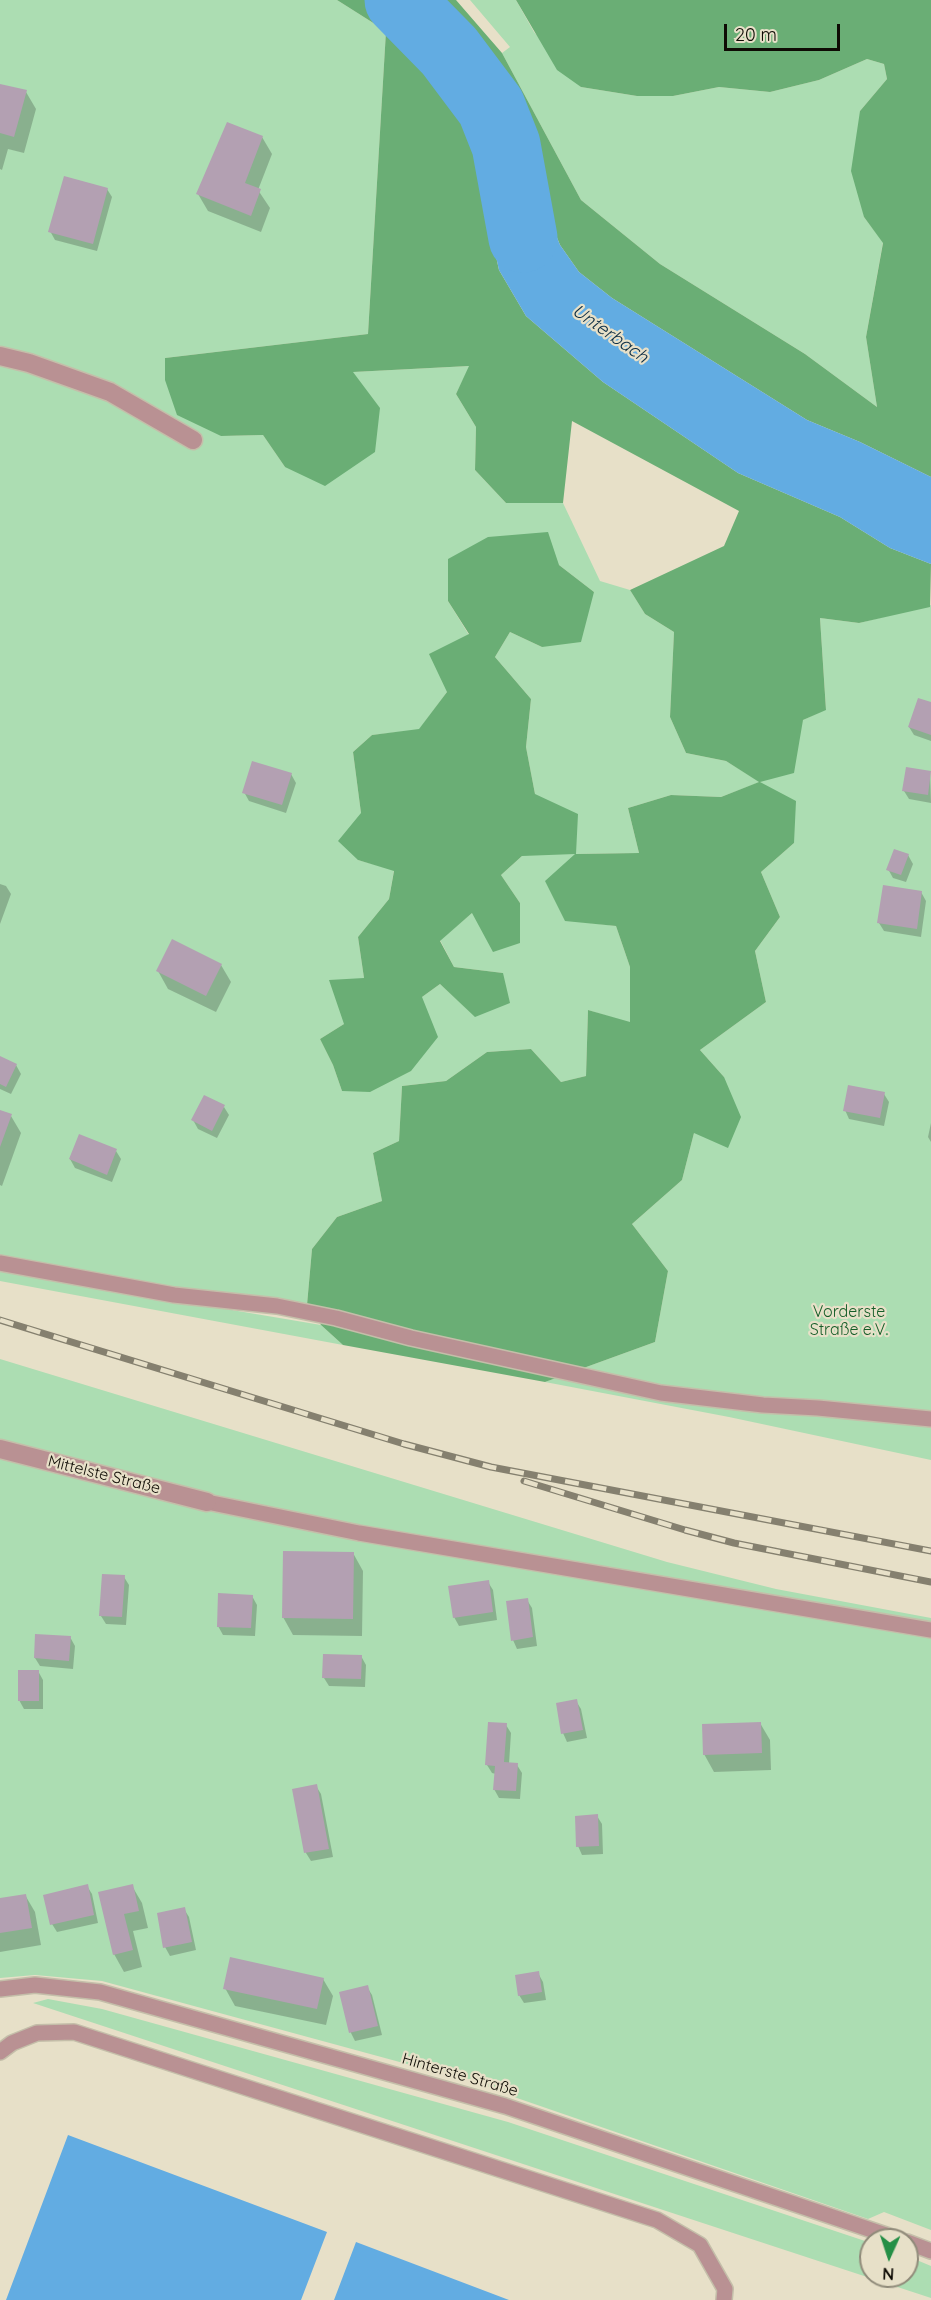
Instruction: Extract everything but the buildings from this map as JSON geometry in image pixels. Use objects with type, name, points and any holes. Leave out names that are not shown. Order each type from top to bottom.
[{"type":"street","points":[[0,356],[29,363],[110,392],[193,440]]},
{"type":"street","name":"Mittelste Straße","points":[[0,1449],[207,1502]]},
{"type":"lane","points":[[0,1263],[174,1295],[277,1306],[423,1341],[661,1393],[763,1405],[931,1419]]},
{"type":"lane","points":[[207,1502],[359,1533],[931,1630]]},
{"type":"lane","name":"Hinterste Straße","points":[[0,1989],[35,1985],[100,1992],[505,2106],[866,2228]]},
{"type":"lane","points":[[0,2052],[12,2043],[37,2033],[74,2032],[657,2220],[700,2245],[725,2289],[724,2300]]},
{"type":"green space","points":[[0,0],[337,0],[386,31],[368,334],[165,358],[221,436],[263,435],[285,467],[353,372],[470,366],[456,394],[476,427],[475,470],[506,503],[563,503],[600,581],[630,590],[645,614],[674,632],[670,717],[686,753],[726,761],[760,782],[721,797],[671,795],[628,808],[639,853],[575,854],[565,920],[616,926],[630,967],[630,1023],[588,1010],[586,1076],[561,1082],[531,1049],[487,1052],[446,1081],[402,1086],[399,1141],[373,1153],[382,1201],[337,1217],[312,1249],[307,1305],[253,1295],[177,1290],[0,1257]],"holes":[[[559,565],[594,592],[542,647],[510,632],[495,657],[531,699],[526,747],[535,794],[522,856],[501,875],[520,903],[472,913],[440,940],[454,967],[503,973],[475,1016],[440,984],[422,997],[342,1091],[333,1065],[320,1039],[344,1024],[364,978],[358,937],[389,899],[394,870],[358,860],[361,813],[353,752],[372,735],[419,730],[447,692],[469,635],[448,601]]]},
{"type":"green space","points":[[337,0],[456,0],[502,53],[581,200],[660,264],[805,354],[877,407],[866,337],[883,243],[864,217],[851,171],[860,111],[887,79],[884,64],[867,59],[819,80],[770,92],[719,87],[673,96],[637,96],[581,87],[557,70],[516,0],[931,0],[931,477],[860,442],[807,420],[612,298],[579,272],[560,245],[529,168],[507,146],[491,179],[488,220],[499,270],[526,316],[603,382],[738,473],[840,517],[890,548],[931,564],[930,607],[859,623],[820,618],[826,710],[803,720],[794,773],[760,782],[796,801],[794,843],[761,872],[780,917],[755,951],[766,1002],[700,1050],[724,1077],[741,1117],[728,1148],[694,1133],[682,1180],[632,1224],[668,1271],[655,1342],[545,1382],[343,1345],[321,1325],[307,1305],[312,1249],[337,1217],[382,1201],[373,1153],[399,1141],[402,1086],[446,1081],[487,1052],[531,1049],[561,1082],[586,1076],[588,1010],[630,1022],[630,967],[616,926],[565,921],[545,881],[575,854],[522,856],[501,875],[520,903],[520,943],[493,952],[472,913],[440,941],[454,967],[503,973],[510,1003],[475,1017],[440,984],[422,997],[438,1037],[411,1071],[370,1092],[342,1091],[333,1065],[320,1039],[344,1024],[329,980],[364,978],[358,937],[389,899],[394,871],[358,860],[338,841],[361,813],[353,752],[372,735],[419,729],[447,692],[429,654],[469,634],[448,601],[448,559],[488,537],[548,532],[559,565],[594,592],[581,642],[542,647],[510,632],[495,657],[531,699],[526,747],[535,794],[578,814],[576,854],[639,853],[628,808],[671,795],[721,797],[759,782],[726,761],[686,753],[670,717],[674,632],[645,614],[630,590],[724,546],[739,511],[572,421],[563,503],[506,503],[475,470],[476,427],[456,394],[469,366],[353,372],[380,408],[375,452],[325,486],[285,467],[263,435],[221,436],[177,415],[165,380],[165,358],[368,334],[386,31]]},
{"type":"green space","points":[[470,0],[516,0],[534,32],[581,87],[637,96],[673,96],[719,87],[770,92],[819,80],[867,59],[884,64],[887,79],[860,111],[864,217],[883,242],[866,337],[877,407],[805,354],[660,264],[581,200],[502,53],[510,47]]},
{"type":"green space","name":"Vorderste Straße e.V.","points":[[931,605],[931,1460],[729,1417],[545,1382],[655,1342],[668,1271],[632,1224],[682,1180],[694,1133],[724,1077],[700,1050],[766,1002],[755,951],[780,917],[761,872],[794,843],[760,782],[803,720],[826,709],[820,618],[859,623]]},
{"type":"green space","points":[[0,1271],[321,1325],[343,1345],[0,1281]]},
{"type":"green space","points":[[0,1359],[667,1562],[776,1589],[931,1618],[931,2230],[884,2212],[868,2219],[517,2098],[453,2073],[418,2067],[102,1981],[35,1975],[0,1978]]},
{"type":"green space","points":[[48,1999],[102,2009],[508,2122],[859,2239],[859,2274],[33,2003]]},
{"type":"green space","points":[[919,2261],[931,2266],[931,2298],[901,2288],[919,2288]]},
{"type":"water","points":[[506,145],[529,168],[560,245],[579,272],[612,298],[807,420],[860,442],[931,477],[931,564],[890,548],[840,517],[738,473],[603,382],[526,316],[499,270],[488,220],[491,179]]},
{"type":"water","points":[[68,2135],[327,2232],[301,2300],[6,2300]]},
{"type":"water","points":[[356,2242],[509,2300],[334,2300]]},
{"type":"waterway","name":"Unterbach","points":[[399,0],[449,51],[491,107],[506,145],[523,238]]},
{"type":"railway","points":[[0,1320],[404,1444],[491,1467],[931,1551]]},
{"type":"railway","points":[[524,1481],[734,1543],[931,1582]]}]
